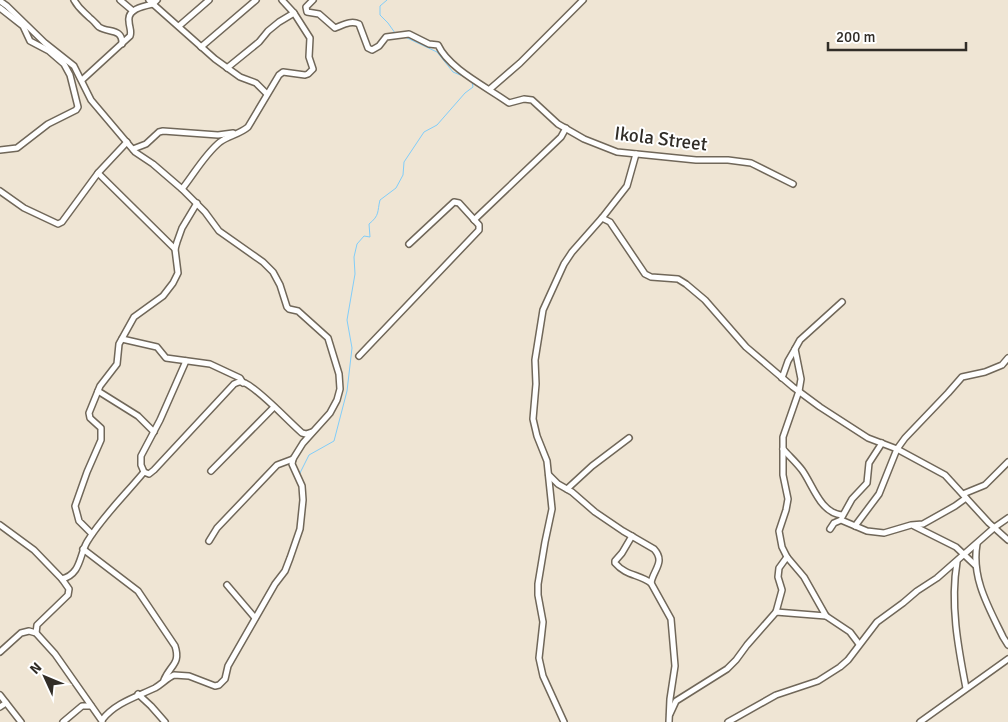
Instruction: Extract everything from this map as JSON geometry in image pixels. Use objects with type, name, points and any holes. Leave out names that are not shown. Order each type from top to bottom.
[{"type":"street","points":[[74,0],[82,12],[100,27],[120,35],[122,37],[122,44]]},
{"type":"street","points":[[120,0],[133,11]]},
{"type":"street","points":[[179,26],[209,0]]},
{"type":"street","points":[[201,47],[256,0]]},
{"type":"street","points":[[182,189],[214,148],[225,139],[244,130],[252,120],[276,77],[283,72],[305,75],[314,69],[309,57],[310,38],[294,13],[282,0]]},
{"type":"street","name":"Ikola Street","points":[[313,0],[306,7],[307,12],[319,14],[335,28],[348,22],[356,22],[368,48],[372,50],[379,46],[386,37],[409,34],[416,36],[422,41],[438,45],[441,52],[458,67],[508,102],[524,99],[532,100],[566,128],[591,143],[617,152],[696,160],[728,160],[751,163],[793,184]]},
{"type":"street","points":[[490,89],[520,63],[584,0]]},
{"type":"street","points":[[82,80],[131,34],[128,18],[133,11],[153,1],[201,47],[227,68],[240,77],[256,84],[267,94]]},
{"type":"street","points":[[0,2],[7,6],[45,43],[74,66],[91,100],[133,149],[197,203],[219,231],[263,262],[273,272],[289,309],[298,311],[328,338],[332,348],[339,374],[340,389],[330,413],[303,443],[292,459],[277,465],[217,528],[208,541]]},
{"type":"street","points":[[0,8],[23,26],[30,40],[49,50],[64,64],[70,75],[78,107],[76,110],[48,124],[17,148],[0,150]]},
{"type":"street","points":[[227,68],[259,42],[268,31],[294,13]]},
{"type":"street","points":[[474,220],[561,137],[566,128]]},
{"type":"street","points":[[133,149],[146,144],[163,130],[218,135],[238,133]]},
{"type":"street","points":[[0,191],[24,208],[58,224],[62,222],[98,173],[127,142]]},
{"type":"street","points":[[564,722],[543,676],[539,658],[544,622],[538,595],[538,584],[552,509],[547,461],[537,436],[533,419],[536,384],[535,360],[543,310],[564,264],[627,186],[636,154]]},
{"type":"street","points":[[98,173],[175,249]]},
{"type":"street","points":[[359,356],[479,230],[479,225],[459,203],[454,202],[409,244]]},
{"type":"street","points":[[92,534],[79,521],[75,506],[102,437],[100,426],[89,416],[98,391],[107,375],[117,364],[122,339],[134,317],[170,290],[178,273],[175,249],[182,228],[197,203]]},
{"type":"street","points":[[602,218],[610,222],[645,274],[651,277],[678,280],[686,284],[705,300],[746,347],[782,378],[837,419],[868,438],[897,449],[945,475],[1008,540]]},
{"type":"street","points":[[782,378],[786,366],[800,340],[842,302]]},
{"type":"street","points":[[122,339],[154,346],[166,358],[210,364],[240,378],[243,383],[266,399],[302,433],[306,434],[314,431]]},
{"type":"street","points":[[795,349],[800,379],[799,391],[783,437],[783,475],[788,499],[779,531],[782,547],[787,557],[804,577],[826,616],[850,632],[859,644]]},
{"type":"street","points":[[854,526],[879,494],[897,449],[905,438],[962,377],[985,372],[1002,365],[1008,358]]},
{"type":"street","points":[[144,472],[141,465],[141,456],[186,361]]},
{"type":"street","points":[[144,472],[149,474],[154,470],[231,387],[238,382],[243,383]]},
{"type":"street","points":[[98,391],[138,416],[154,432]]},
{"type":"street","points":[[211,471],[274,408]]},
{"type":"street","points":[[567,489],[592,466],[629,438]]},
{"type":"street","points":[[830,529],[834,523],[842,518],[852,500],[867,483],[869,463],[882,443]]},
{"type":"street","points":[[783,449],[801,470],[822,504],[854,526],[877,533],[884,533],[910,525],[923,524],[955,506],[964,496],[985,485],[1008,462]]},
{"type":"street","points":[[0,652],[22,633],[29,631],[36,633],[55,654],[102,721],[114,708],[138,694],[163,683],[174,674],[181,674],[215,686],[222,683],[228,666],[255,618],[285,571],[300,529],[302,486],[293,468],[292,459]]},
{"type":"street","points":[[62,579],[69,577],[75,571],[81,559],[83,549],[92,534],[144,472]]},
{"type":"street","points":[[549,475],[595,512],[658,552],[659,566],[653,574],[651,583]]},
{"type":"street","points":[[728,722],[776,695],[818,681],[840,667],[877,622],[937,578],[995,527],[1008,518]]},
{"type":"street","points":[[0,525],[34,550],[62,579],[70,592],[37,625],[36,633]]},
{"type":"street","points":[[910,525],[956,547],[976,566]]},
{"type":"street","points":[[632,536],[615,563],[627,573],[644,578],[651,583],[671,619],[675,666],[669,719]]},
{"type":"street","points":[[977,544],[976,566],[980,587],[1008,645]]},
{"type":"street","points":[[83,549],[138,592],[175,646],[178,656],[163,683]]},
{"type":"street","points":[[669,719],[676,701],[727,668],[736,660],[746,645],[776,612],[782,590],[778,576],[779,568],[787,557]]},
{"type":"street","points":[[957,562],[954,585],[955,620],[966,688]]},
{"type":"street","points":[[227,585],[255,618]]},
{"type":"street","points":[[776,612],[815,617],[826,616]]},
{"type":"street","points":[[920,722],[1008,659]]},
{"type":"street","points":[[138,694],[165,722]]},
{"type":"street","points":[[0,695],[21,722]]},
{"type":"street","points":[[62,722],[82,706],[85,697]]},
{"type":"street","points":[[0,707],[6,702]]},
{"type":"street","points":[[82,706],[91,706]]},
{"type":"waterway","points":[[387,0],[380,6],[380,15],[395,33]]},
{"type":"waterway","points":[[405,37],[437,52],[453,72],[465,77]]},
{"type":"waterway","points":[[299,475],[309,455],[334,441],[347,391],[352,348],[347,320],[355,274],[354,257],[357,244],[364,236],[370,237],[369,224],[377,216],[380,200],[396,188],[403,175],[404,162],[424,132],[437,125],[465,93],[473,87],[472,82],[468,79]]}]
